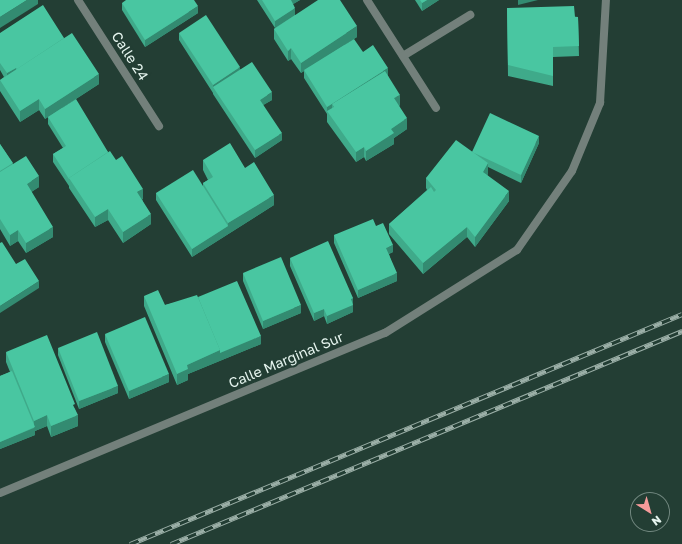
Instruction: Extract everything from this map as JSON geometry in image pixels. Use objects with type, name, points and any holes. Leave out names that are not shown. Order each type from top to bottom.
[{"type":"street","name":"Calle 24","points":[[78,0],[159,126]]},
{"type":"street","points":[[367,0],[436,108]]},
{"type":"street","name":"Calle Marginal Sur","points":[[0,493],[385,333],[517,250],[572,172],[600,103],[606,0]]},
{"type":"street","points":[[403,56],[470,15]]},
{"type":"building","points":[[0,0],[27,0],[0,17]]},
{"type":"building","points":[[126,0],[194,0],[198,6],[145,40],[122,3]]},
{"type":"building","points":[[262,0],[291,0],[295,8],[275,21]]},
{"type":"building","points":[[318,0],[340,0],[357,26],[301,63],[291,48],[288,51],[274,29]]},
{"type":"building","points":[[420,0],[427,0],[422,3]]},
{"type":"building","points":[[43,5],[64,38],[17,69],[16,68],[7,73],[0,63],[0,33]]},
{"type":"building","points":[[574,6],[575,17],[578,17],[579,46],[553,47],[553,76],[508,65],[507,8]]},
{"type":"building","points":[[206,15],[240,67],[213,85],[179,33]]},
{"type":"building","points":[[72,33],[99,74],[45,109],[39,99],[20,111],[0,80]]},
{"type":"building","points":[[354,39],[363,52],[373,45],[388,68],[327,107],[304,70]]},
{"type":"building","points":[[252,62],[272,92],[260,100],[282,133],[255,150],[213,87]]},
{"type":"building","points":[[385,71],[400,95],[394,98],[407,118],[391,129],[394,133],[366,151],[364,147],[356,152],[327,111],[334,107],[332,104]]},
{"type":"building","points":[[76,99],[108,152],[69,179],[53,154],[66,146],[48,117]]},
{"type":"building","points":[[490,113],[539,136],[521,175],[472,152]]},
{"type":"building","points":[[456,140],[488,163],[483,172],[509,191],[475,237],[467,227],[423,263],[389,224],[431,187],[434,192],[436,190],[426,178]]},
{"type":"building","points":[[230,143],[245,168],[254,162],[274,195],[228,223],[203,183],[213,177],[203,160]]},
{"type":"building","points":[[0,144],[13,163],[0,171]]},
{"type":"building","points":[[110,151],[116,160],[122,156],[143,189],[137,192],[151,214],[123,232],[108,209],[95,217],[69,178]]},
{"type":"building","points":[[26,156],[39,176],[27,184],[53,227],[26,243],[18,230],[10,235],[0,219],[0,172]]},
{"type":"building","points":[[193,170],[228,226],[192,249],[156,193]]},
{"type":"building","points":[[373,219],[376,226],[383,223],[393,245],[386,248],[397,273],[358,290],[334,235]]},
{"type":"building","points":[[328,241],[353,298],[351,299],[353,305],[327,316],[324,309],[314,313],[290,258]]},
{"type":"building","points":[[2,242],[16,264],[25,259],[39,281],[0,306],[0,243]]},
{"type":"building","points":[[281,257],[301,305],[263,321],[243,273]]},
{"type":"building","points":[[237,281],[261,336],[220,353],[198,297]]},
{"type":"building","points":[[158,290],[165,305],[197,295],[220,350],[187,365],[188,369],[177,374],[144,296]]},
{"type":"building","points":[[145,317],[169,374],[129,391],[105,334]]},
{"type":"building","points":[[97,332],[118,386],[79,401],[58,348]]},
{"type":"building","points":[[47,335],[78,415],[51,426],[47,415],[34,421],[6,352]]},
{"type":"building","points":[[12,371],[35,427],[0,442],[0,376]]},
{"type":"railway","points":[[130,544],[682,314]]},
{"type":"railway","points":[[171,544],[682,331]]}]
